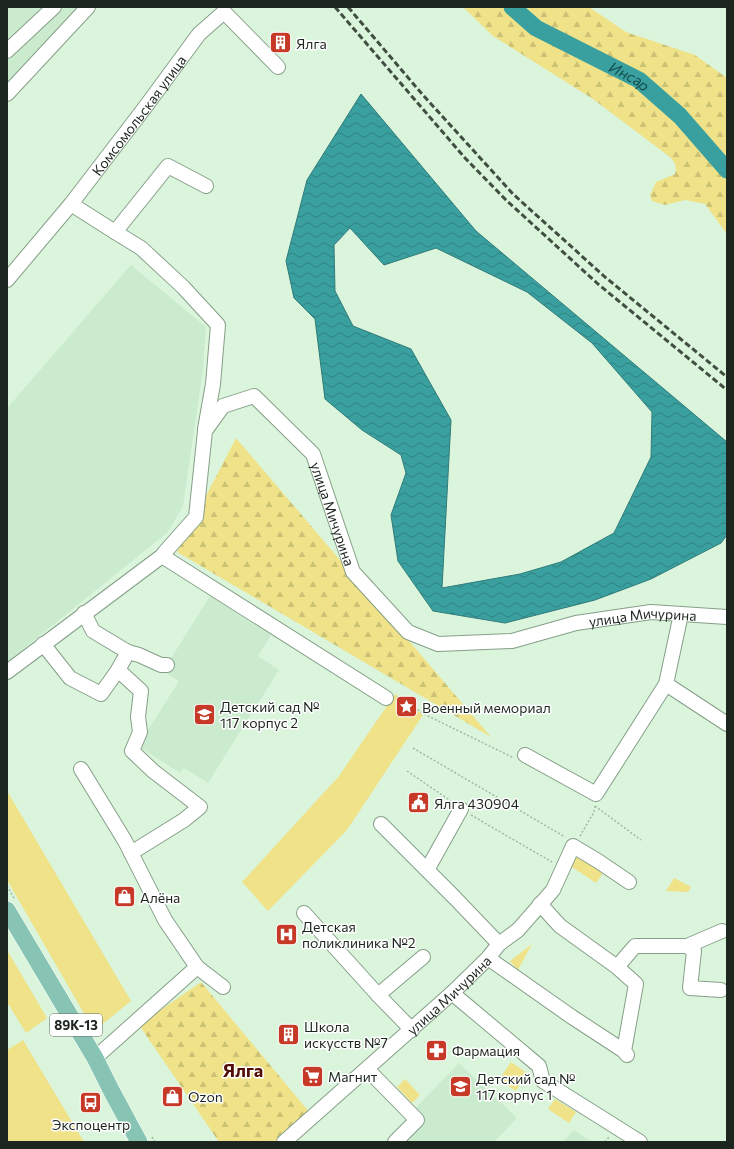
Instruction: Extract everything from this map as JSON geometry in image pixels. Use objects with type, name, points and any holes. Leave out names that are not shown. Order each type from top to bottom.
[{"type":"main road","name":"89К-13","points":[[7,910],[95,1058],[139,1142]]},
{"type":"street","points":[[7,51],[54,7]]},
{"type":"street","points":[[7,94],[88,7]]},
{"type":"street","name":"Комсомольская улица","points":[[7,280],[71,204],[199,34],[226,10],[278,68]]},
{"type":"street","points":[[115,232],[168,166],[206,186]]},
{"type":"street","points":[[71,204],[142,248],[183,287],[218,325],[213,384],[205,431]]},
{"type":"street","name":"улица Мичурина","points":[[7,672],[162,556],[196,517],[205,431],[223,406],[254,396],[313,454],[353,572],[408,632],[438,644],[512,641],[576,623],[651,612],[727,617]]},
{"type":"street","points":[[162,556],[386,698]]},
{"type":"street","points":[[84,613],[93,630],[128,652],[139,655],[161,665],[166,665]]},
{"type":"street","points":[[525,755],[595,800],[666,684],[681,614]]},
{"type":"street","points":[[43,644],[70,678],[101,694],[118,670],[128,652]]},
{"type":"street","points":[[118,670],[141,691],[138,716],[140,732],[132,752],[153,771],[200,807],[184,820],[131,853]]},
{"type":"street","points":[[666,684],[727,724]]},
{"type":"street","points":[[81,769],[125,841],[165,920],[196,967],[223,987]]},
{"type":"street","points":[[426,870],[461,809]]},
{"type":"street","points":[[381,824],[499,944]]},
{"type":"street","points":[[574,845],[629,882]]},
{"type":"street","name":"улица Мичурина","points":[[284,1142],[412,1030],[488,958],[499,944],[518,930],[553,890],[574,845]]},
{"type":"street","points":[[488,958],[626,1053],[636,984],[617,967],[560,926],[540,904]]},
{"type":"street","points":[[304,913],[378,995],[412,1030]]},
{"type":"street","points":[[617,967],[635,946],[687,946],[722,931]]},
{"type":"street","points":[[687,946],[694,951],[690,988],[721,990]]},
{"type":"street","points":[[378,995],[423,957]]},
{"type":"street","points":[[95,1058],[196,967]]},
{"type":"street","points":[[452,993],[539,1066],[543,1081],[640,1142]]},
{"type":"street","points":[[367,1069],[417,1120],[395,1142]]},
{"type":"path","points":[[413,748],[574,845],[594,812],[595,800]]},
{"type":"path","points":[[407,771],[456,804],[461,809],[556,864],[562,869]]},
{"type":"path","points":[[595,800],[641,840]]},
{"type":"shaded area","points":[[7,7],[82,7],[7,84]]},
{"type":"shaded area","points":[[131,265],[206,327],[203,369],[183,506],[168,532],[7,662],[7,411],[9,406]]},
{"type":"shaded area","name":"Детский сад № 117 корпус 2","points":[[210,596],[271,635],[258,656],[279,670],[208,783],[184,768],[180,773],[138,746],[179,681],[163,671]]},
{"type":"shaded area","name":"Детский сад № 117 корпус 1","points":[[459,1063],[517,1118],[494,1142],[390,1142],[410,1120],[407,1117]]},
{"type":"shaded area","points":[[574,1130],[592,1142],[563,1142]]},
{"type":"green space","points":[[463,7],[589,7],[626,32],[695,55],[727,78],[727,234],[705,204],[685,200],[665,205],[652,201],[650,195],[656,182],[675,174],[675,165],[670,157],[593,99],[493,36]]},
{"type":"green space","points":[[236,438],[491,737],[177,552]]},
{"type":"green space","points":[[395,694],[423,715],[347,830],[268,911],[242,882],[339,776]]},
{"type":"green space","points":[[7,791],[131,1001],[94,1031],[7,880]]},
{"type":"green space","points":[[578,852],[605,870],[596,883],[569,865]]},
{"type":"green space","points":[[674,878],[691,887],[688,892],[666,891]]},
{"type":"green space","points":[[532,944],[518,970],[510,961]]},
{"type":"green space","points":[[7,950],[47,1018],[26,1033],[7,1002]]},
{"type":"green space","points":[[201,982],[310,1113],[275,1142],[219,1142],[139,1025]]},
{"type":"green space","points":[[23,1040],[84,1142],[7,1142],[7,1050]]},
{"type":"green space","points":[[511,1062],[527,1073],[516,1091],[499,1080]]},
{"type":"green space","points":[[405,1079],[420,1095],[412,1103],[397,1087]]},
{"type":"green space","points":[[555,1099],[576,1112],[569,1123],[548,1109]]},
{"type":"water","points":[[361,94],[476,231],[727,442],[727,535],[721,543],[651,579],[595,600],[505,623],[433,611],[398,561],[391,515],[406,473],[401,455],[362,430],[325,399],[315,319],[294,298],[286,261],[307,180]],"holes":[[[350,228],[384,265],[436,248],[527,292],[592,343],[652,412],[651,457],[614,533],[561,562],[520,574],[442,588],[451,420],[411,349],[353,326],[335,291],[334,245]]]},
{"type":"waterway","name":"Инсар","points":[[512,7],[536,28],[639,80],[680,116],[727,170]]},
{"type":"railway","points":[[335,7],[465,158],[506,200],[598,284],[727,390]]},
{"type":"railway","points":[[348,7],[422,94],[513,194],[605,277],[727,377]]},
{"type":"place","name":"Ялга","points":[[281,43]]},
{"type":"place","name":"Военный мемориал","points":[[406,707]]},
{"type":"place","name":"Детский сад № 117 корпус 2","points":[[205,714]]},
{"type":"place","name":"Ялга 430904","points":[[418,803]]},
{"type":"place","name":"Алёна","points":[[124,897]]},
{"type":"place","name":"Детская поликлиника №2","points":[[286,934]]},
{"type":"place","name":"Школа искусств №7","points":[[288,1034]]},
{"type":"place","name":"Фармация","points":[[436,1050]]},
{"type":"place","name":"Магнит","points":[[313,1076]]},
{"type":"place","name":"Детский сад № 117 корпус 1","points":[[460,1086]]},
{"type":"place","name":"Ozon","points":[[172,1096]]},
{"type":"place","name":"Экспоцентр","points":[[91,1102]]},
{"type":"district","name":"Ялга","points":[[243,1070]]}]
